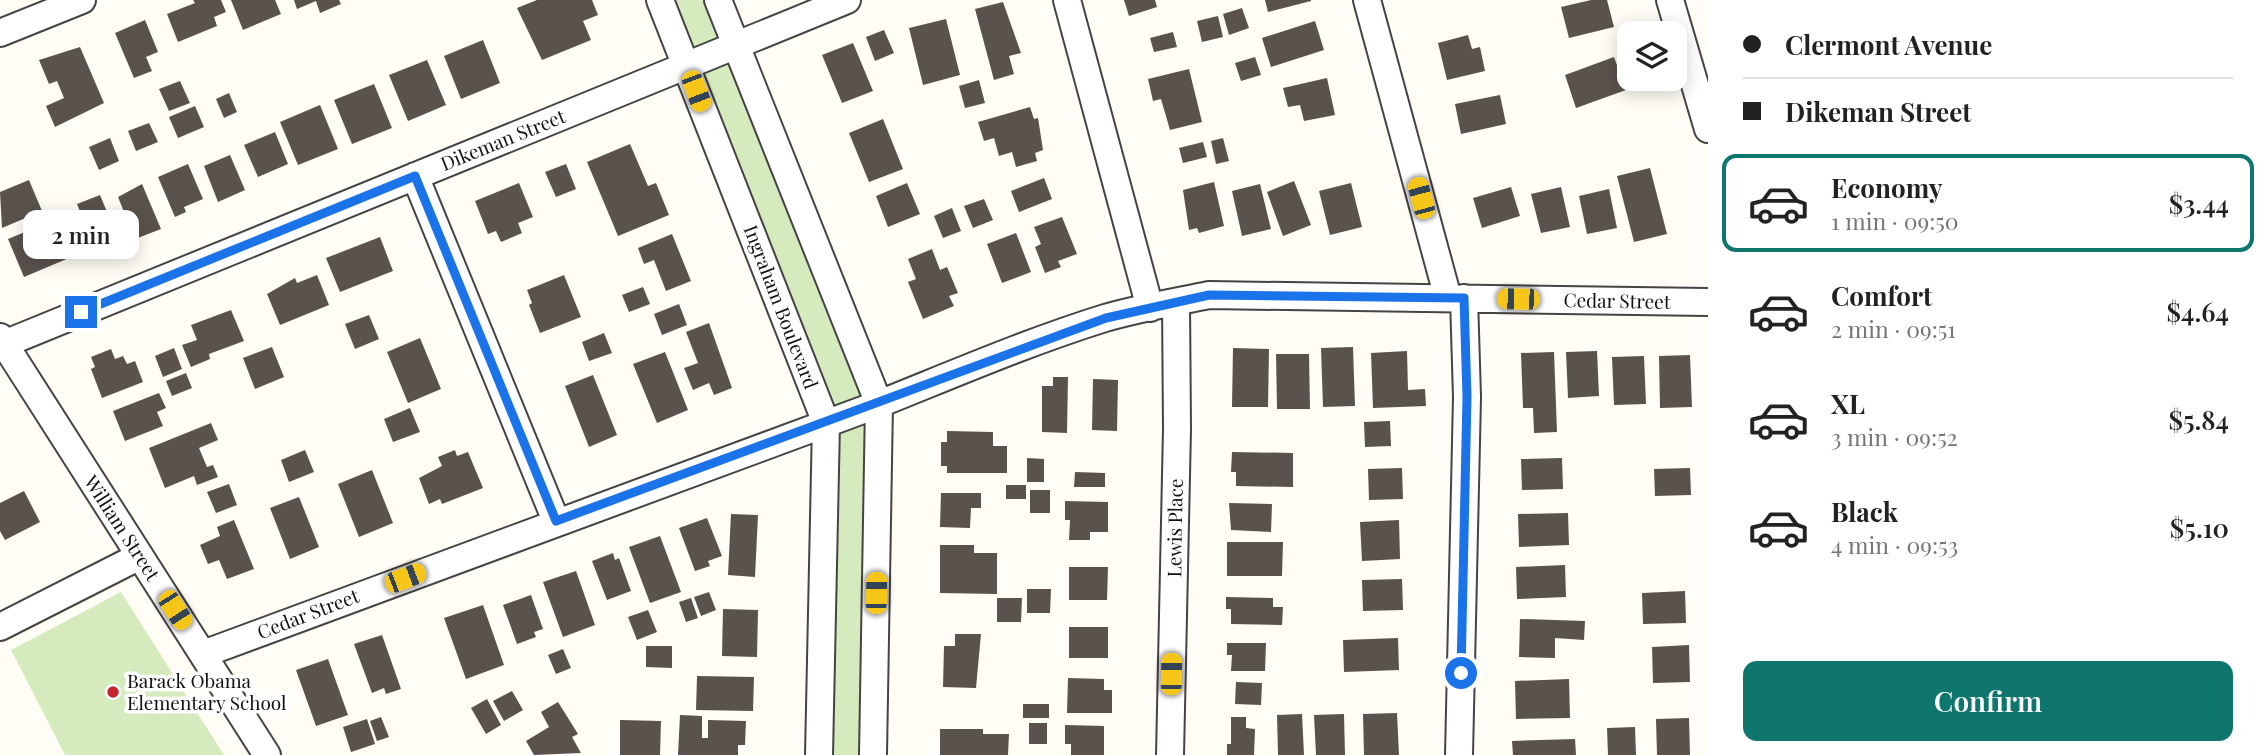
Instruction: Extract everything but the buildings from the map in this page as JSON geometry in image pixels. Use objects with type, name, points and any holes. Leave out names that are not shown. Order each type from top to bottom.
[{"type":"street","points":[[0,33],[82,0]]},
{"type":"street","name":"Ingraham Boulevard","points":[[660,0],[826,424],[819,755]]},
{"type":"street","points":[[718,0],[879,404],[873,755]]},
{"type":"street","name":"Dikeman Street","points":[[2,340],[847,0]]},
{"type":"street","points":[[1067,0],[1150,307]]},
{"type":"street","points":[[1367,0],[1456,298],[1467,397],[1459,755]]},
{"type":"street","points":[[1670,0],[1708,130]]},
{"type":"street","points":[[415,176],[556,521]]},
{"type":"street","name":"Cedar Street","points":[[203,653],[1093,323],[1150,307],[1209,295],[1708,302]]},
{"type":"street","name":"Lewis Place","points":[[1170,755],[1177,429],[1175,302]]},
{"type":"street","name":"William Street","points":[[2,340],[267,755]]},
{"type":"street","points":[[0,627],[140,556]]},
{"type":"green space","points":[[660,0],[718,0],[879,404],[873,755],[819,755],[826,423]]},
{"type":"green space","name":"Barack Obama Elementary School","points":[[121,592],[224,755],[65,755],[11,650]]},
{"type":"place","name":"Barack Obama Elementary School","points":[[113,692]]},
{"type":"route","points":[[81,312],[415,176],[556,521],[879,404],[978,364],[1106,318],[1150,307],[1209,295],[1464,298],[1467,397],[1461,673]]}]
